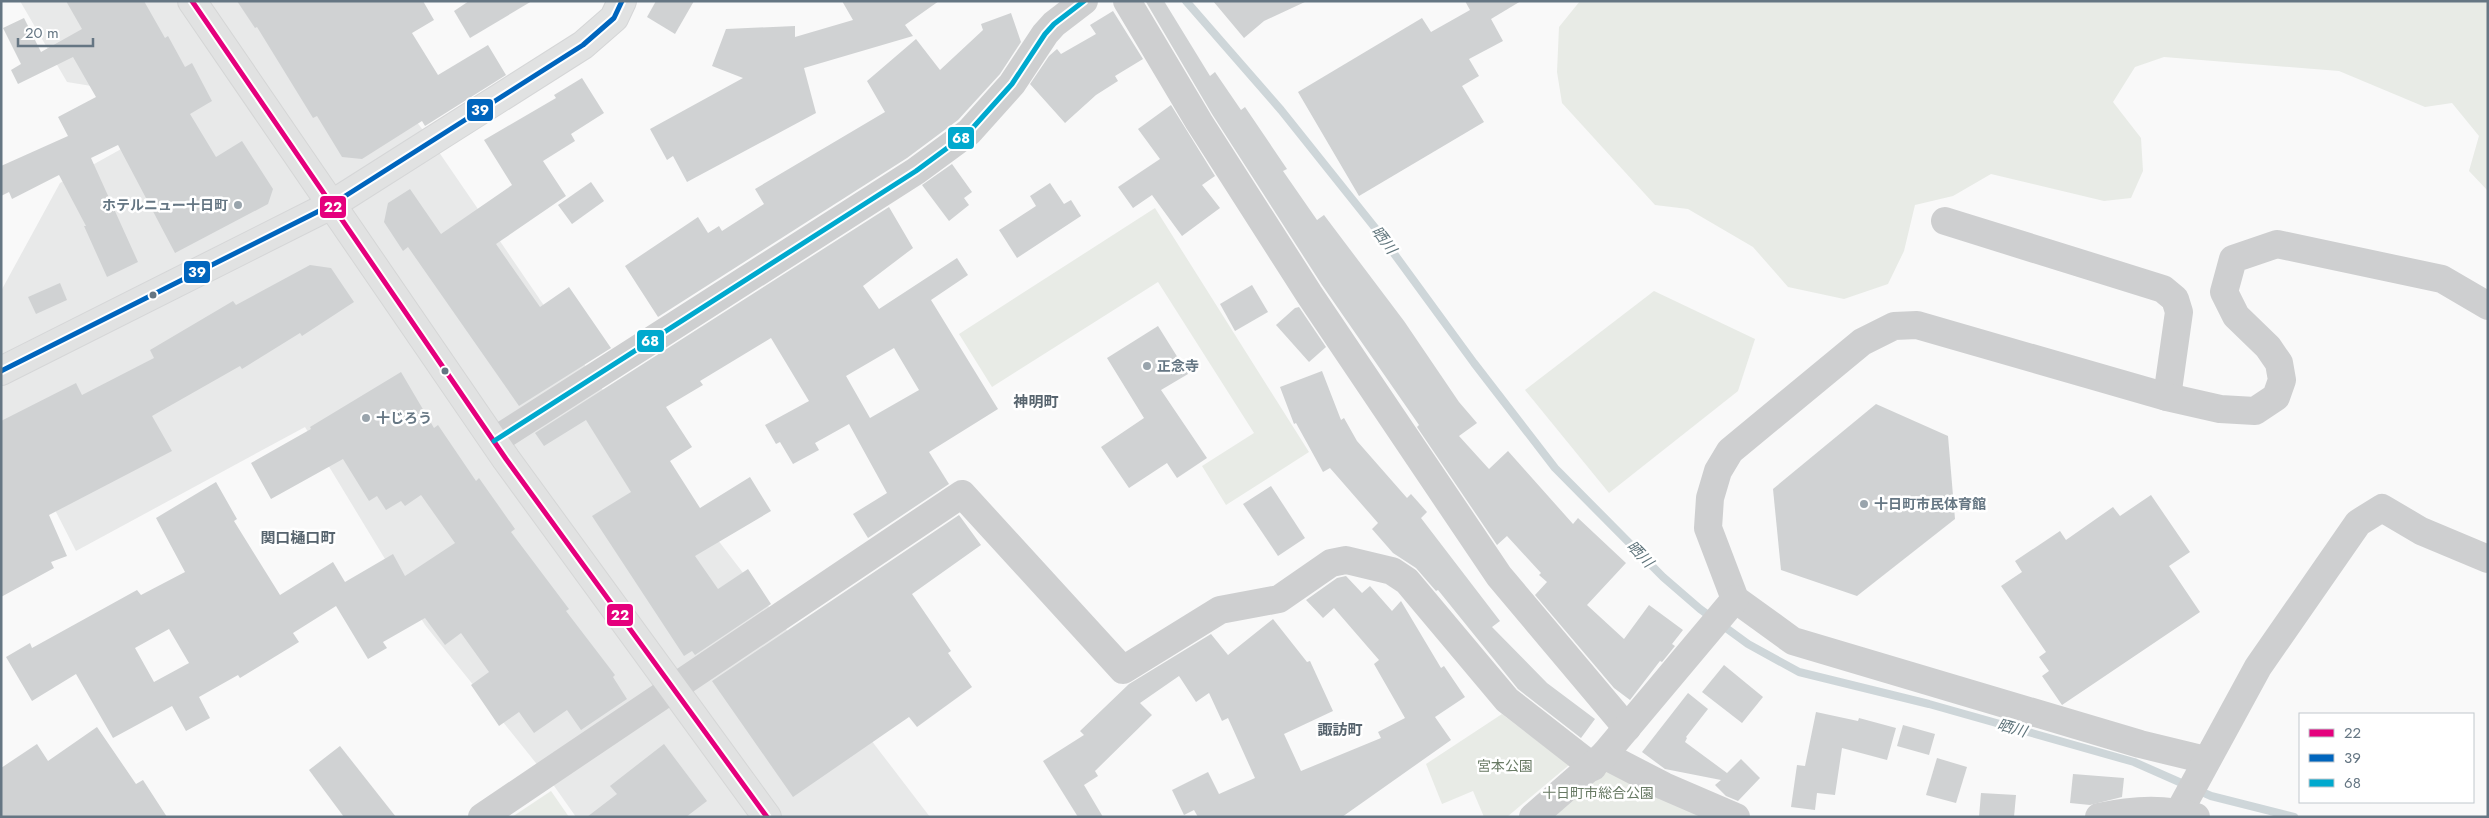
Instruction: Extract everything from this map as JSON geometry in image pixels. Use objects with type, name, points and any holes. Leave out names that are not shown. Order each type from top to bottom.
[{"type":"main road","points":[[192,1],[494,441],[768,817]]},
{"type":"main road","points":[[1,371],[331,206],[583,45],[614,18],[622,1]]},
{"type":"street","points":[[494,441],[916,171],[969,132],[1012,84],[1049,29],[1084,1]]},
{"type":"street","points":[[1127,1],[1199,122],[1309,294],[1499,576],[1627,728]]},
{"type":"street","points":[[1945,220],[2163,289],[2175,299],[2178,312],[2168,397]]},
{"type":"street","points":[[2206,760],[2140,744],[1793,641],[1731,605],[1708,528],[1710,498],[1718,470],[1730,451],[1862,342],[1894,326],[1917,325],[2168,397],[2220,409],[2255,411],[2276,397],[2282,380],[2278,363],[2268,347],[2236,316],[2224,292],[2232,259],[2277,244],[2442,279],[2484,296]]},
{"type":"street","points":[[482,817],[962,494],[1122,670],[1220,610],[1279,599],[1331,563],[1346,560],[1392,571],[1407,581],[1507,700],[1598,761],[1664,786],[1736,817]]},
{"type":"street","points":[[2099,817],[2117,813],[2188,814],[2206,760],[2265,656],[2358,523],[2382,508],[2421,531],[2488,559]]},
{"type":"street","points":[[1533,817],[1598,761],[1731,605]]},
{"type":"shaded area","points":[[20,1],[325,1],[432,142],[593,377],[930,817],[576,817],[552,783],[425,625],[305,427],[76,551],[54,508],[1,534],[1,291],[60,183],[132,143],[110,89],[67,82]]},
{"type":"green space","points":[[1580,1],[2488,1],[2488,191],[2469,171],[2479,136],[2452,103],[2425,107],[2339,71],[2164,57],[2135,67],[2113,102],[2141,138],[2143,171],[2131,198],[2104,201],[1991,174],[1953,196],[1915,205],[1904,251],[1888,284],[1844,299],[1788,287],[1753,247],[1688,209],[1655,205],[1562,103],[1557,72],[1559,27]]},
{"type":"green space","points":[[1155,208],[1309,452],[1226,505],[1202,466],[1254,433],[1158,282],[992,387],[959,334]]},
{"type":"green space","points":[[1654,291],[1755,339],[1738,391],[1609,493],[1525,390]]},
{"type":"green space","name":"宮本公園","points":[[1502,714],[1569,765],[1507,817],[1484,817],[1473,791],[1442,804],[1426,764]]},
{"type":"green space","name":"十日町市総合公園","points":[[1593,767],[1736,817],[1533,817]]},
{"type":"green space","points":[[551,791],[569,817],[512,817]]},
{"type":"building","points":[[66,1],[144,1],[165,38],[168,36],[185,67],[192,63],[212,101],[190,114],[216,157],[242,141],[273,189],[268,204],[175,253],[118,145],[91,158],[138,262],[107,277],[84,226],[86,226],[59,175],[12,199],[9,192],[1,196],[1,166],[68,136],[58,117],[96,97],[73,57],[18,84],[11,70],[21,64],[3,28],[24,18],[41,52],[82,29]]},
{"type":"building","points":[[237,1],[423,1],[434,20],[412,33],[438,75],[488,45],[506,75],[425,126],[422,121],[362,159],[342,157],[317,116],[313,118],[257,27],[255,28]]},
{"type":"building","points":[[469,1],[532,1],[470,38],[454,11]]},
{"type":"building","points":[[656,1],[694,1],[675,34],[647,17]]},
{"type":"building","points":[[842,1],[939,1],[905,25],[913,36],[804,68],[816,113],[687,182],[673,156],[667,160],[650,129],[743,78],[712,66],[726,29],[795,26],[795,37],[853,20]]},
{"type":"building","points":[[1164,1],[1210,76],[1215,72],[1241,110],[1245,107],[1287,169],[1283,171],[1317,220],[1324,215],[1404,321],[1459,402],[1477,423],[1459,436],[1489,469],[1508,451],[1573,524],[1578,518],[1626,563],[1587,605],[1624,639],[1649,605],[1683,630],[1672,644],[1675,646],[1662,662],[1660,661],[1630,700],[1614,688],[1535,595],[1547,582],[1539,575],[1541,573],[1507,536],[1497,545],[1417,427],[1419,425],[1322,285],[1212,114],[1146,2]]},
{"type":"building","points":[[1213,1],[1307,1],[1264,21],[1244,38]]},
{"type":"building","points":[[1465,1],[1521,1],[1491,19],[1503,41],[1469,59],[1479,76],[1462,86],[1484,122],[1359,196],[1298,92],[1422,18],[1431,32],[1470,10]]},
{"type":"building","points":[[1113,11],[1143,59],[1115,76],[1118,81],[1096,95],[1065,123],[1030,84],[1049,56],[1057,49],[1061,54],[1096,34],[1090,25]]},
{"type":"building","points":[[1011,13],[1021,42],[1000,74],[958,120],[907,158],[658,317],[625,266],[698,217],[708,233],[719,226],[722,231],[764,204],[755,189],[885,112],[867,81],[916,39],[940,70],[983,30],[981,24]]},
{"type":"building","points":[[582,78],[604,113],[571,134],[575,141],[543,161],[566,196],[496,244],[540,307],[569,287],[611,348],[519,406],[408,247],[403,251],[384,222],[388,203],[410,189],[441,234],[512,185],[484,140],[556,98],[554,95]]},
{"type":"building","points":[[1171,105],[1215,176],[1202,185],[1220,208],[1182,236],[1152,195],[1133,208],[1118,187],[1160,159],[1138,129]]},
{"type":"building","points":[[952,164],[972,192],[964,198],[969,205],[949,221],[922,185]]},
{"type":"building","points":[[591,182],[604,201],[572,224],[558,205]]},
{"type":"building","points":[[1050,183],[1064,204],[1071,200],[1081,216],[1017,258],[999,230],[1036,206],[1030,196]]},
{"type":"building","points":[[889,207],[913,248],[863,286],[879,309],[957,258],[968,275],[931,300],[998,409],[929,452],[949,484],[868,538],[853,514],[887,493],[849,424],[815,443],[819,450],[793,464],[780,442],[776,444],[765,425],[809,401],[771,338],[700,381],[703,385],[666,407],[692,447],[670,461],[700,508],[750,477],[771,511],[695,556],[718,589],[748,569],[771,604],[695,655],[692,651],[684,656],[592,516],[631,492],[586,420],[544,446],[535,433]],"holes":[[[894,348],[919,390],[870,418],[846,376]]]},
{"type":"building","points":[[310,265],[331,268],[354,302],[302,336],[300,333],[242,369],[240,366],[152,416],[172,451],[49,515],[67,556],[51,562],[54,568],[1,597],[1,421],[76,383],[82,395],[154,358],[150,350],[233,301],[236,305]]},
{"type":"building","points":[[60,283],[67,300],[36,314],[28,297]]},
{"type":"building","points":[[1252,285],[1268,312],[1235,331],[1220,304]]},
{"type":"building","points":[[1299,307],[1326,347],[1309,362],[1276,325],[1295,308]]},
{"type":"building","points":[[1158,326],[1188,374],[1161,390],[1207,458],[1177,478],[1167,463],[1129,488],[1101,447],[1144,418],[1107,358]]},
{"type":"building","points":[[1322,371],[1341,420],[1344,418],[1357,441],[1407,498],[1411,494],[1427,512],[1421,518],[1500,621],[1492,627],[1547,683],[1595,719],[1581,738],[1518,689],[1438,590],[1436,591],[1416,568],[1393,553],[1372,529],[1378,523],[1330,468],[1323,472],[1296,423],[1294,424],[1280,387]]},
{"type":"building","points":[[401,372],[434,428],[438,425],[476,481],[479,478],[515,529],[511,532],[569,609],[566,611],[615,675],[613,677],[627,699],[581,730],[567,710],[534,733],[519,712],[499,726],[471,685],[489,672],[461,633],[445,645],[425,618],[383,642],[387,648],[368,659],[336,606],[293,633],[299,642],[240,678],[238,675],[199,697],[210,718],[186,731],[172,706],[113,738],[76,674],[32,701],[6,657],[30,643],[32,648],[137,590],[141,595],[185,572],[156,518],[216,482],[237,519],[234,521],[280,595],[333,562],[345,582],[393,554],[405,576],[455,543],[421,495],[405,506],[401,501],[386,510],[377,496],[369,501],[343,459],[271,499],[251,463],[311,429],[310,427]],"holes":[[[169,629],[189,663],[154,682],[135,648]]]},
{"type":"building","name":"十日町市民体育館","points":[[1876,404],[1948,436],[1955,519],[1857,596],[1781,570],[1773,489]]},
{"type":"building","points":[[1271,486],[1305,538],[1278,556],[1243,504]]},
{"type":"building","points":[[2151,495],[2190,552],[2169,566],[2200,612],[2062,705],[2042,676],[2049,671],[2039,657],[2046,652],[2001,586],[2022,572],[2015,561],[2060,531],[2066,540],[2113,507],[2120,516]]},
{"type":"building","points":[[959,515],[981,545],[912,594],[951,651],[948,653],[972,687],[917,727],[909,717],[793,797],[712,681]]},
{"type":"building","points":[[1346,576],[1362,593],[1370,586],[1392,611],[1401,601],[1441,668],[1444,666],[1465,697],[1435,717],[1451,740],[1342,817],[1198,817],[1194,810],[1184,815],[1172,790],[1208,772],[1219,794],[1255,778],[1228,718],[1222,721],[1209,693],[1196,702],[1179,676],[1140,703],[1152,715],[1095,771],[1098,776],[1084,785],[1103,817],[1078,817],[1043,761],[1084,735],[1080,731],[1129,684],[1211,634],[1228,655],[1273,619],[1307,662],[1310,661],[1333,711],[1284,734],[1301,771],[1381,738],[1378,732],[1405,718],[1374,664],[1379,660],[1334,608],[1323,618],[1306,600],[1337,578]]},
{"type":"building","points":[[1724,665],[1763,697],[1742,723],[1702,692]]},
{"type":"building","points":[[1688,693],[1708,709],[1686,737],[1685,742],[1727,773],[1741,759],[1760,778],[1738,801],[1726,796],[1715,785],[1721,780],[1665,769],[1642,752]]},
{"type":"building","points":[[1816,712],[1858,721],[1859,718],[1896,728],[1887,760],[1842,748],[1835,795],[1817,793],[1815,810],[1791,807],[1797,765],[1805,766]]},
{"type":"building","points":[[1903,725],[1935,734],[1929,755],[1897,746]]},
{"type":"building","points":[[97,727],[136,784],[143,780],[167,817],[1,817],[1,768],[37,744],[48,761]]},
{"type":"building","points":[[664,744],[707,801],[686,817],[587,817],[617,794],[610,786]]},
{"type":"building","points":[[340,746],[396,817],[344,817],[309,770]]},
{"type":"building","points":[[1937,758],[1967,767],[1956,803],[1926,795]]},
{"type":"building","points":[[2073,774],[2124,778],[2122,797],[2090,805],[2070,803]]},
{"type":"building","points":[[1981,793],[2016,795],[2014,817],[1979,817]]},
{"type":"waterway","name":"晒川","points":[[1186,1],[1281,110],[1376,229],[1474,363],[1555,468],[1663,577],[1700,609],[1748,644],[1799,672],[1929,704],[2134,762],[2211,796],[2294,817]]},
{"type":"transit line","name":"22","points":[[192,1],[506,459],[767,817]]},
{"type":"transit line","name":"39","points":[[1,371],[331,205],[583,45],[614,18],[622,1]]},
{"type":"transit line","name":"68","points":[[494,441],[916,171],[969,132],[1012,84],[1045,34],[1054,24],[1084,1]]},
{"type":"place","name":"ホテルニュー十日町","points":[[238,205]]},
{"type":"place","name":"正念寺","points":[[1147,366]]},
{"type":"place","name":"十じろう","points":[[366,418]]},
{"type":"place","name":"十日町市民体育館","points":[[1864,504]]},
{"type":"district","name":"神明町","points":[[1036,402]]},
{"type":"district","name":"関口樋口町","points":[[298,538]]},
{"type":"district","name":"諏訪町","points":[[1340,730]]}]
